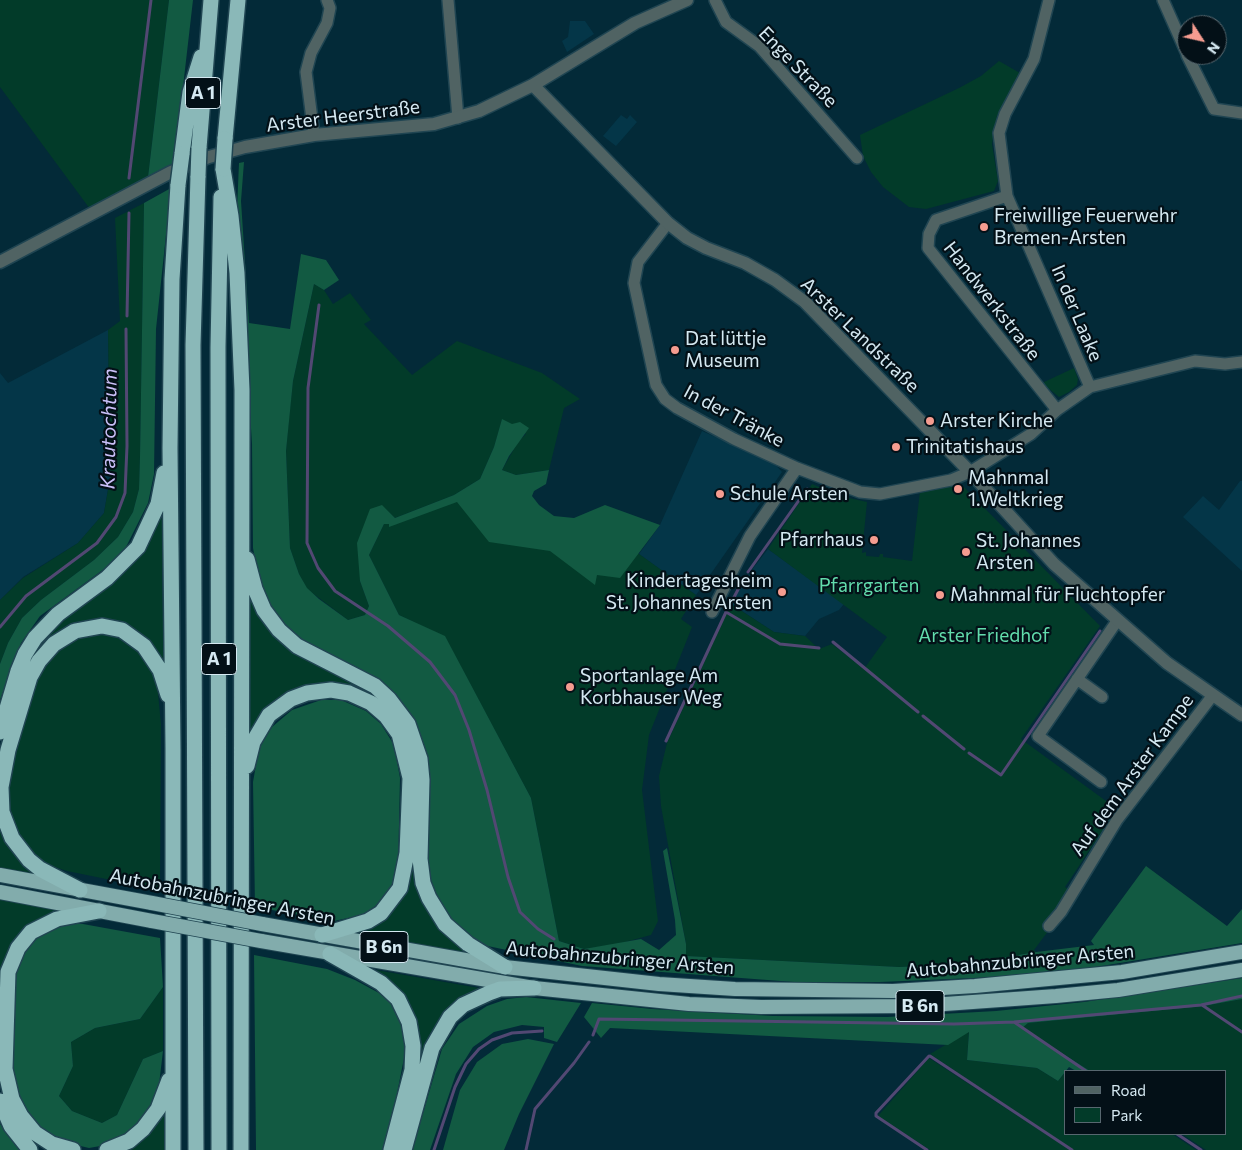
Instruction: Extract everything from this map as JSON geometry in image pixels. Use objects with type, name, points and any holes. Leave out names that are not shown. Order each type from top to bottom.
[{"type":"highway","name":"A 1","points":[[196,1150],[194,345],[199,148],[207,39],[212,0]]},
{"type":"highway","name":"A 1","points":[[219,1150],[218,338],[224,139],[238,0]]},
{"type":"highway","points":[[173,1150],[173,708],[170,448],[172,270],[178,185],[190,92],[207,39]]},
{"type":"highway","points":[[223,169],[231,216],[237,274],[242,390],[241,1150]]},
{"type":"highway","points":[[0,732],[18,670],[35,638],[58,614],[107,578],[138,547],[158,504],[170,448]]},
{"type":"highway","points":[[241,531],[254,589],[264,610],[279,630],[297,646],[375,686],[389,699],[408,724],[420,759],[422,780],[420,859],[423,883],[428,898],[445,924],[468,944],[505,967]]},
{"type":"highway","points":[[80,890],[40,869],[29,860],[12,838],[2,812],[1,787],[8,750],[30,677],[47,650],[64,637],[75,631],[90,627],[113,628],[136,639],[152,655],[173,708]]},
{"type":"highway","points":[[240,800],[252,742],[269,715],[290,699],[307,693],[331,690],[349,693],[371,703],[386,716],[398,734],[410,778],[407,853],[400,888],[381,914],[368,921],[322,935]]},
{"type":"highway","name":"Autobahnzubringer Arsten","points":[[0,875],[505,967],[597,978],[735,989],[894,990],[1073,978],[1242,952]]},
{"type":"highway","name":"Autobahnzubringer Arsten","points":[[0,892],[330,954],[534,988],[589,995],[761,1007],[917,1006],[1118,990],[1242,970]]},
{"type":"highway","points":[[73,1150],[52,1144],[35,1133],[21,1116],[12,1099],[5,1069],[8,972],[18,948],[31,932],[57,919],[99,911]]},
{"type":"highway","points":[[330,954],[381,984],[398,999],[409,1022],[413,1046],[412,1070],[391,1150]]},
{"type":"highway","points":[[404,1150],[432,1048],[450,1017],[463,1005],[489,993],[500,990],[534,988]]},
{"type":"highway","points":[[106,1150],[129,1141],[142,1129],[158,1109],[173,1072]]},
{"type":"highway","points":[[0,1101],[11,1126],[30,1150]]},
{"type":"highway","points":[[241,1130],[247,1150]]},
{"type":"street","points":[[314,135],[306,72],[312,53],[327,23],[330,8],[328,0]]},
{"type":"street","points":[[448,0],[458,118]]},
{"type":"street","name":"Arster Heerstraße","points":[[0,262],[171,172],[245,147],[314,135],[427,124],[458,118],[501,102],[533,85],[635,23],[687,0]]},
{"type":"street","name":"Enge Straße","points":[[715,0],[726,22],[759,46],[858,158]]},
{"type":"street","name":"In der Laake","points":[[1049,0],[1034,59],[1005,114],[1000,133],[1008,196],[1090,386]]},
{"type":"street","points":[[1163,0],[1177,32]]},
{"type":"street","points":[[1192,65],[1214,110],[1242,113]]},
{"type":"street","name":"Arster Landstraße","points":[[533,85],[668,223],[687,238],[706,248],[745,263],[774,280],[805,302],[970,472],[1054,564],[1117,621],[1168,663],[1242,715]]},
{"type":"street","name":"Handwerkstraße","points":[[1008,196],[936,220],[929,234],[928,248],[1057,410]]},
{"type":"street","name":"In der Tränke","points":[[668,223],[638,262],[634,283],[656,385],[665,399],[677,408],[734,439],[797,468],[860,492],[880,494],[951,480],[970,472],[1031,434],[1057,410],[1090,386]]},
{"type":"street","points":[[1090,386],[1195,361],[1225,364],[1242,362]]},
{"type":"street","points":[[712,612],[750,536],[797,468]]},
{"type":"street","points":[[1101,782],[1038,736],[1117,621]]},
{"type":"street","points":[[1077,679],[1102,697]]},
{"type":"street","name":"Auf dem Arster Kampe","points":[[1049,926],[1060,912],[1117,820],[1213,695]]},
{"type":"shaded area","points":[[570,21],[585,21],[594,34],[567,52],[562,41],[568,37]]},
{"type":"shaded area","points":[[621,115],[627,119],[630,115],[637,122],[616,146],[603,136]]},
{"type":"shaded area","points":[[108,330],[110,478],[104,513],[78,543],[23,577],[0,600],[0,373],[8,383]]},
{"type":"shaded area","name":"Schule Arsten","points":[[702,431],[773,462],[782,472],[696,595],[639,554],[660,525]]},
{"type":"shaded area","points":[[1240,481],[1242,481],[1242,571],[1183,517],[1203,496],[1219,510]]},
{"type":"shaded area","name":"Kindertagesheim St. Johannes Arsten","points":[[768,549],[844,604],[839,610],[819,619],[805,636],[774,632],[731,604],[744,580]]},
{"type":"green space","points":[[0,0],[169,0],[148,177],[90,209],[0,87]]},
{"type":"green space","points":[[169,0],[193,0],[174,165],[148,177]]},
{"type":"green space","points":[[999,61],[1020,73],[997,116],[992,144],[998,181],[994,191],[926,209],[909,207],[883,187],[871,172],[863,156],[860,135],[959,88],[981,76]]},
{"type":"green space","points":[[244,162],[241,201],[249,323],[290,329],[301,254],[326,260],[339,280],[324,290],[314,284],[293,381],[286,451],[290,548],[299,574],[307,588],[319,599],[348,620],[365,615],[369,606],[360,581],[357,543],[370,509],[382,505],[395,518],[454,495],[480,479],[494,447],[502,419],[512,424],[520,422],[529,428],[509,456],[502,470],[516,475],[549,470],[546,484],[534,491],[532,496],[539,505],[554,516],[574,518],[605,505],[660,525],[620,578],[597,575],[595,585],[550,551],[489,542],[457,502],[389,527],[389,524],[384,524],[369,555],[399,615],[445,636],[531,798],[559,941],[584,949],[641,939],[659,950],[676,935],[663,851],[667,848],[686,944],[686,956],[899,967],[964,964],[1094,945],[1091,941],[1146,866],[1227,926],[1242,909],[1242,943],[1071,971],[997,977],[880,982],[794,982],[582,966],[483,945],[464,932],[448,917],[439,901],[429,875],[427,824],[430,783],[428,764],[418,729],[402,703],[386,685],[369,674],[301,640],[283,623],[269,604],[258,575],[253,548],[252,444],[237,209],[239,163]]},
{"type":"green space","points":[[171,188],[156,329],[154,474],[148,503],[126,547],[104,569],[40,616],[21,643],[0,700],[0,664],[8,643],[22,618],[41,600],[94,560],[118,537],[133,512],[139,489],[144,203]]},
{"type":"green space","points":[[144,203],[139,489],[133,512],[118,537],[94,560],[41,600],[22,618],[8,643],[0,664],[0,600],[23,578],[78,543],[104,513],[110,478],[108,330],[120,321],[115,218]]},
{"type":"green space","points":[[314,284],[324,290],[333,304],[350,293],[371,320],[364,324],[412,375],[457,341],[542,373],[580,399],[564,408],[549,470],[516,475],[502,470],[518,442],[526,434],[502,420],[494,447],[480,479],[454,495],[395,518],[384,508],[360,581],[369,606],[365,615],[348,620],[307,589],[299,574],[290,548],[286,451],[289,417],[293,381]]},
{"type":"green space","points":[[1074,368],[1078,379],[1077,385],[1059,397],[1042,383]]},
{"type":"green space","points":[[812,484],[840,496],[867,502],[862,553],[866,552],[866,556],[879,557],[880,554],[883,554],[883,557],[912,561],[920,491],[961,484],[1100,626],[1021,739],[1117,809],[1065,887],[1070,890],[1058,918],[1034,950],[1036,952],[964,964],[899,967],[685,956],[686,944],[661,806],[659,776],[667,743],[731,604],[774,632],[805,636],[819,649],[832,644],[864,669],[887,637],[768,549]]},
{"type":"green space","name":"Sportanlage Am Korbhauser Weg","points":[[458,499],[628,546],[696,595],[681,619],[692,627],[649,735],[642,790],[658,921],[651,935],[614,945],[584,949],[559,941],[531,798],[445,637],[399,615],[369,555],[384,524]]},
{"type":"green space","points":[[163,500],[167,555],[162,570],[163,621],[167,630],[167,668],[159,658],[91,621],[26,672],[30,655],[63,616],[108,585]]},
{"type":"green space","points":[[247,578],[261,613],[284,642],[312,661],[365,687],[384,702],[404,729],[412,747],[416,773],[417,878],[430,914],[440,929],[466,950],[466,953],[352,933],[375,926],[399,903],[406,889],[411,870],[415,782],[409,748],[398,725],[381,704],[366,695],[335,685],[300,691],[284,697],[262,716],[246,745]]},
{"type":"green space","points":[[88,633],[114,636],[131,644],[148,662],[157,683],[161,724],[160,890],[67,871],[48,865],[26,847],[13,825],[9,812],[8,795],[12,765],[33,688],[43,666],[61,648],[75,637]]},
{"type":"green space","points":[[321,700],[341,700],[366,711],[381,724],[394,745],[400,778],[398,872],[392,887],[380,903],[362,915],[334,921],[255,907],[253,782],[259,748],[272,727],[292,710]]},
{"type":"green space","points":[[0,827],[15,855],[32,869],[33,874],[0,868]]},
{"type":"green space","points":[[0,899],[67,911],[0,999]]},
{"type":"green space","points":[[65,924],[83,924],[160,938],[163,987],[140,1019],[95,1028],[71,1042],[73,1066],[59,1096],[72,1111],[102,1123],[117,1115],[143,1059],[163,1051],[158,1093],[150,1113],[123,1136],[106,1145],[89,1148],[59,1141],[45,1134],[28,1117],[18,1099],[12,1069],[13,978],[24,949],[46,929]]},
{"type":"green space","points":[[254,955],[327,969],[355,980],[379,993],[391,1003],[398,1014],[404,1036],[405,1053],[391,1124],[383,1150],[256,1150]]},
{"type":"green space","points":[[376,970],[479,988],[480,990],[468,995],[419,1072],[419,1048]]},
{"type":"green space","points":[[1242,978],[1242,999],[1204,1006],[1028,1023],[1022,1028],[1088,1070],[1074,1070],[1069,1067],[1064,1070],[1064,1073],[1058,1081],[1037,1068],[967,1060],[969,1032],[948,1045],[610,1028],[601,1038],[584,1017],[592,1003],[652,1009],[773,1016],[887,1017],[996,1011],[1084,1002]]},
{"type":"green space","points":[[163,987],[163,1051],[143,1059],[117,1115],[102,1123],[72,1111],[59,1096],[73,1066],[71,1042],[95,1028],[140,1019]]},
{"type":"green space","points":[[526,997],[581,1003],[557,1042],[544,1038],[544,1027],[522,1025],[494,1032],[473,1047],[456,1074],[430,1150],[412,1150],[442,1049],[459,1024],[487,1006],[507,999]]},
{"type":"green space","points":[[1242,999],[1242,1031],[1204,1006]]},
{"type":"green space","points":[[1202,1006],[1242,1033],[1242,1150],[1206,1150],[1184,1135],[1227,1135],[1227,1070],[1088,1070],[1022,1027],[1028,1023]]},
{"type":"green space","points":[[969,1031],[967,1060],[1037,1068],[1058,1081],[1064,1074],[1064,1135],[1174,1135],[1196,1150],[1073,1150],[930,1054]]},
{"type":"green space","points":[[528,1039],[554,1044],[519,1114],[504,1150],[443,1150],[460,1090],[477,1062],[502,1044]]},
{"type":"green space","points":[[929,1058],[1070,1150],[930,1150],[878,1116]]},
{"type":"green space","points":[[167,1099],[168,1150],[120,1150]]},
{"type":"green space","points":[[0,1124],[17,1147],[20,1150],[0,1150]]},
{"type":"waterway","name":"Krautochtum","points":[[129,178],[151,0]]},
{"type":"waterway","name":"Krautochtum","points":[[127,316],[129,213]]},
{"type":"waterway","points":[[319,305],[308,388],[307,543],[318,568],[335,591],[388,626],[430,662],[455,695],[469,730],[487,790],[508,877],[520,912],[538,929],[554,939]]},
{"type":"waterway","name":"Krautochtum","points":[[0,627],[26,596],[97,543],[116,517],[125,493],[127,446],[126,329]]},
{"type":"waterway","points":[[748,572],[807,489]]},
{"type":"waterway","points":[[731,603],[743,580]]},
{"type":"waterway","points":[[666,741],[726,612],[780,644],[819,648]]},
{"type":"waterway","points":[[969,753],[1001,775],[1100,631]]},
{"type":"waterway","points":[[833,642],[918,712]]},
{"type":"waterway","points":[[923,716],[964,749]]},
{"type":"waterway","points":[[593,1035],[599,1019],[954,1024],[1014,1022],[1201,1005],[1242,996]]},
{"type":"waterway","points":[[1202,1005],[1242,1032]]},
{"type":"waterway","points":[[1014,1022],[1085,1070]]},
{"type":"waterway","points":[[434,1150],[455,1087],[466,1064],[479,1049],[492,1040],[512,1033],[542,1031]]},
{"type":"waterway","points":[[526,1150],[535,1109],[589,1042]]},
{"type":"waterway","points":[[927,1150],[876,1116],[876,1113],[929,1056]]},
{"type":"waterway","points":[[930,1056],[1072,1150]]},
{"type":"waterway","points":[[1178,1135],[1201,1150]]},
{"type":"place","name":"Freiwillige Feuerwehr Bremen-Arsten","points":[[984,227]]},
{"type":"place","name":"Dat lüttje Museum","points":[[675,350]]},
{"type":"place","name":"Arster Kirche","points":[[930,421]]},
{"type":"place","name":"Trinitatishaus","points":[[896,447]]},
{"type":"place","name":"Mahnmal 1.Weltkrieg","points":[[958,489]]},
{"type":"place","name":"Schule Arsten","points":[[720,494]]},
{"type":"place","name":"Pfarrhaus","points":[[874,540]]},
{"type":"place","name":"St. Johannes Arsten","points":[[966,552]]},
{"type":"place","name":"Kindertagesheim St. Johannes Arsten","points":[[782,592]]},
{"type":"place","name":"Mahnmal für Fluchtopfer","points":[[940,595]]},
{"type":"place","name":"Sportanlage Am Korbhauser Weg","points":[[570,687]]},
{"type":"park label","name":"Pfarrgarten","points":[[869,586]]},
{"type":"park label","name":"Arster Friedhof","points":[[984,636]]}]
